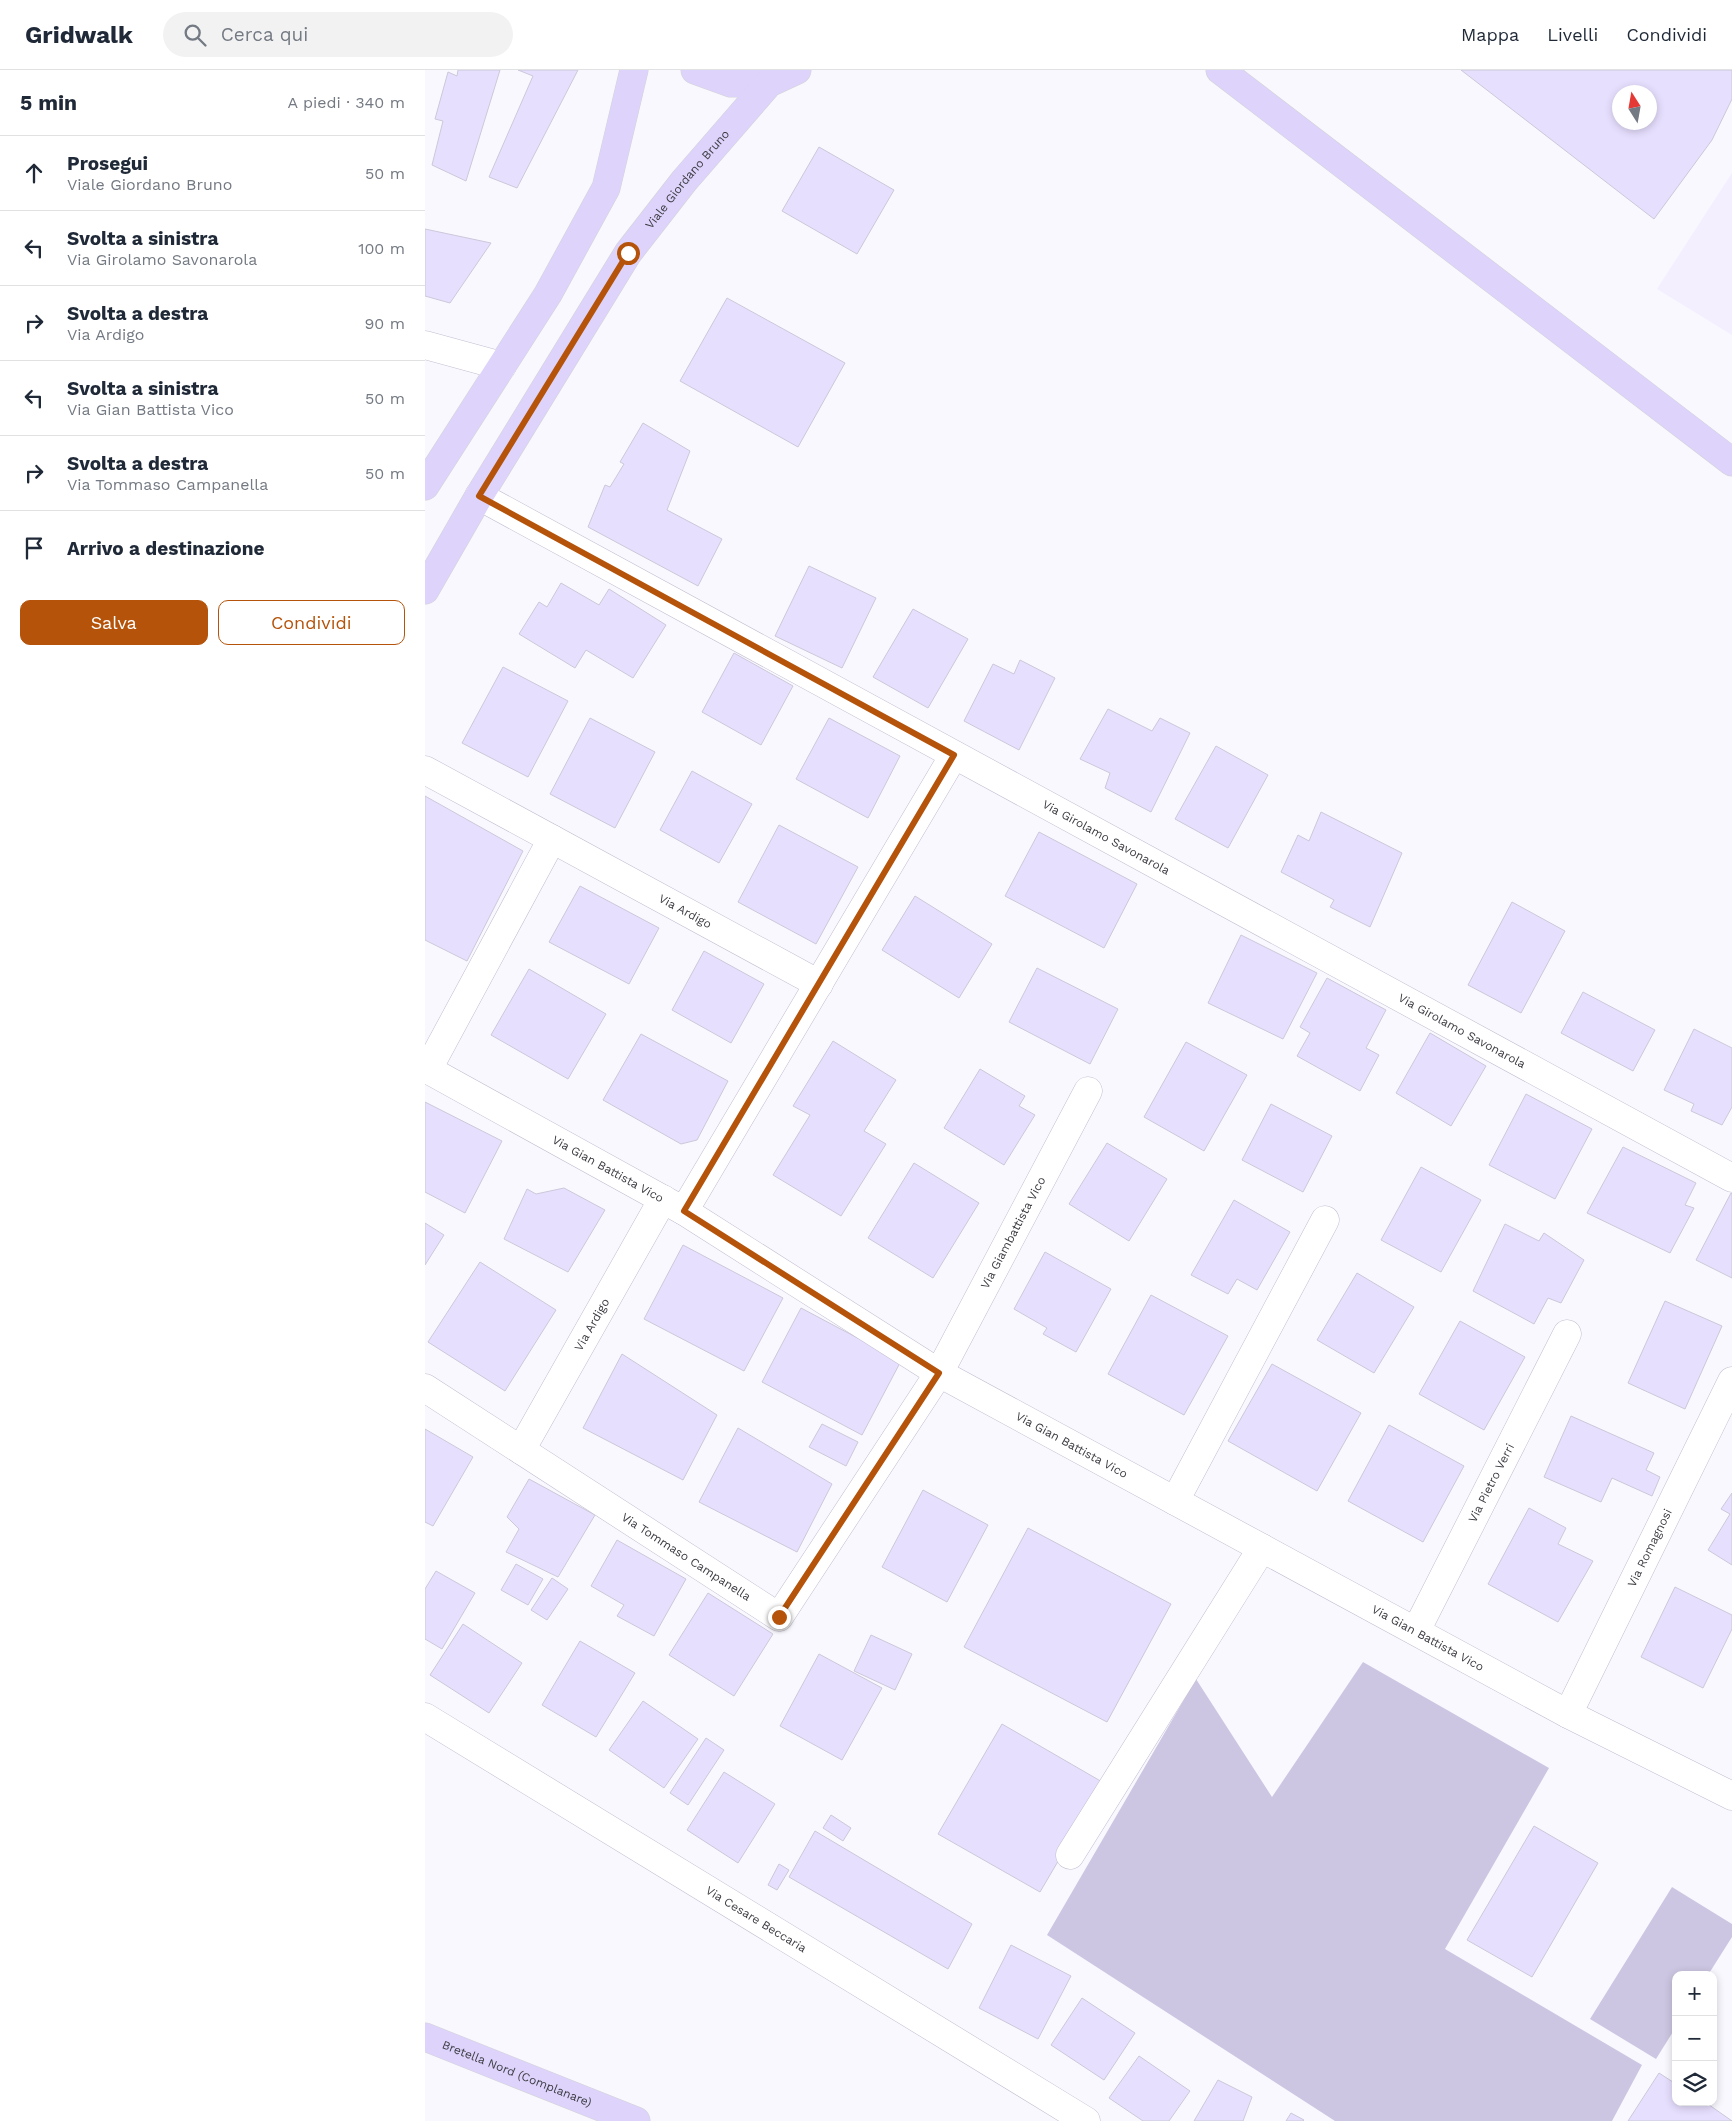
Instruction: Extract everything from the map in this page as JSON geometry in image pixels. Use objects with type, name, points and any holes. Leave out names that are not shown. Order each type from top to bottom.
[{"type":"main road","points":[[425,486],[548,294],[606,188],[634,70]]},
{"type":"main road","name":"Viale Giordano Bruno","points":[[695,70],[731,83],[769,83]]},
{"type":"main road","name":"Viale Giordano Bruno","points":[[425,590],[479,496],[628,253],[684,181],[769,83],[797,70]]},
{"type":"main road","points":[[1220,71],[1732,462]]},
{"type":"main road","name":"Bretella Nord (Complanare)","points":[[425,2037],[635,2121]]},
{"type":"street","points":[[425,345],[502,366]]},
{"type":"street","name":"Via Girolamo Savonarola","points":[[479,496],[1732,1178]]},
{"type":"street","name":"Via Ardigo","points":[[521,1450],[674,1205],[819,984],[954,755]]},
{"type":"street","name":"Via Ardigo","points":[[425,770],[819,984]]},
{"type":"street","points":[[426,1069],[552,839]]},
{"type":"street","name":"Via Gian Battista Vico","points":[[426,1069],[674,1205],[939,1373],[1568,1714],[1732,1796]]},
{"type":"street","name":"Via Giambattista Vico","points":[[939,1373],[1088,1091]]},
{"type":"street","points":[[1175,1501],[1325,1220]]},
{"type":"street","name":"Via Pietro Verri","points":[[1416,1631],[1567,1334]]},
{"type":"street","name":"Via Tommaso Campanella","points":[[425,1388],[779,1617],[939,1373]]},
{"type":"street","name":"Via Romagnosi","points":[[1568,1714],[1732,1381]]},
{"type":"street","points":[[1070,1855],[1262,1548]]},
{"type":"street","name":"Via Cesare Beccaria","points":[[425,1717],[1087,2121]]},
{"type":"shaded area","points":[[1732,173],[1732,335],[1657,289]]},
{"type":"shaded area","points":[[1363,1662],[1549,1768],[1445,1949],[1642,2065],[1612,2121],[1335,2121],[1047,1935],[1196,1679],[1272,1797]]},
{"type":"shaded area","points":[[1672,1887],[1732,1924],[1732,1937],[1711,1971],[1672,1971],[1672,2033],[1656,2059],[1590,2019]]},
{"type":"building","points":[[458,70],[500,70],[466,181],[432,165],[443,121],[435,119],[448,72],[457,76]]},
{"type":"building","points":[[518,70],[578,70],[517,188],[489,177],[533,76]]},
{"type":"building","points":[[1461,70],[1732,70],[1732,99],[1712,140],[1654,219]]},
{"type":"building","points":[[819,147],[894,190],[857,254],[782,211]]},
{"type":"building","points":[[425,229],[491,243],[450,303],[425,296]]},
{"type":"building","points":[[727,298],[845,363],[798,447],[680,381]]},
{"type":"building","points":[[643,423],[690,451],[667,510],[722,539],[698,586],[588,527],[605,485],[610,487],[624,464],[620,462]]},
{"type":"building","points":[[809,566],[876,598],[842,668],[775,636]]},
{"type":"building","points":[[561,583],[599,605],[609,589],[666,625],[633,678],[586,650],[575,668],[519,634],[539,602],[547,607]]},
{"type":"building","points":[[913,609],[968,639],[928,708],[873,677]]},
{"type":"building","points":[[734,653],[793,686],[761,745],[702,712]]},
{"type":"building","points":[[1020,660],[1055,678],[1019,750],[964,721],[993,664],[1014,674]]},
{"type":"building","points":[[503,667],[568,701],[528,777],[462,743]]},
{"type":"building","points":[[1108,709],[1152,731],[1160,718],[1190,733],[1151,812],[1105,788],[1110,773],[1080,759]]},
{"type":"building","points":[[590,718],[655,752],[615,828],[550,794]]},
{"type":"building","points":[[829,718],[900,756],[868,818],[796,779]]},
{"type":"building","points":[[1216,746],[1268,775],[1228,848],[1175,819]]},
{"type":"building","points":[[692,771],[752,804],[719,863],[660,830]]},
{"type":"building","points":[[425,796],[523,851],[467,961],[425,940]]},
{"type":"building","points":[[1321,812],[1402,853],[1370,927],[1330,907],[1334,900],[1281,872],[1298,835],[1309,841]]},
{"type":"building","points":[[779,825],[858,867],[816,944],[738,902]]},
{"type":"building","points":[[1039,832],[1137,884],[1104,948],[1005,896]]},
{"type":"building","points":[[580,886],[659,928],[629,984],[549,942]]},
{"type":"building","points":[[915,896],[992,944],[959,998],[882,950]]},
{"type":"building","points":[[1512,902],[1565,931],[1521,1013],[1468,985]]},
{"type":"building","points":[[1241,935],[1317,973],[1283,1039],[1208,1003]]},
{"type":"building","points":[[704,951],[764,984],[731,1043],[672,1010]]},
{"type":"building","points":[[1037,968],[1118,1009],[1090,1064],[1009,1022]]},
{"type":"building","points":[[529,969],[606,1014],[568,1079],[491,1035]]},
{"type":"building","points":[[1327,978],[1386,1010],[1366,1048],[1379,1055],[1360,1091],[1297,1056],[1310,1033],[1300,1027]]},
{"type":"building","points":[[1583,992],[1655,1030],[1633,1071],[1561,1033]]},
{"type":"building","points":[[1694,1029],[1732,1048],[1732,1107],[1722,1125],[1691,1111],[1694,1104],[1664,1090]]},
{"type":"building","points":[[1430,1033],[1486,1066],[1451,1126],[1396,1093]]},
{"type":"building","points":[[641,1034],[728,1081],[697,1140],[681,1144],[603,1100]]},
{"type":"building","points":[[833,1041],[896,1080],[864,1131],[886,1144],[841,1216],[773,1175],[810,1115],[793,1106]]},
{"type":"building","points":[[1186,1042],[1247,1075],[1204,1151],[1144,1117]]},
{"type":"building","points":[[980,1069],[1025,1096],[1019,1106],[1035,1115],[1004,1165],[944,1128]]},
{"type":"building","points":[[1526,1094],[1592,1129],[1555,1199],[1489,1165]]},
{"type":"building","points":[[425,1102],[502,1141],[465,1213],[425,1192]]},
{"type":"building","points":[[1271,1104],[1332,1136],[1303,1192],[1242,1160]]},
{"type":"building","points":[[1107,1143],[1167,1179],[1129,1241],[1069,1204]]},
{"type":"building","points":[[1623,1147],[1696,1183],[1685,1205],[1694,1208],[1670,1253],[1587,1213]]},
{"type":"building","points":[[914,1163],[979,1203],[933,1278],[868,1238]]},
{"type":"building","points":[[1421,1167],[1481,1200],[1441,1272],[1381,1240]]},
{"type":"building","points":[[564,1188],[605,1210],[568,1272],[504,1239],[527,1189],[536,1194]]},
{"type":"building","points":[[1732,1194],[1732,1278],[1696,1260]]},
{"type":"building","points":[[1234,1200],[1290,1232],[1257,1290],[1237,1279],[1228,1294],[1191,1275]]},
{"type":"building","points":[[425,1223],[444,1235],[425,1265]]},
{"type":"building","points":[[1505,1224],[1539,1241],[1544,1233],[1584,1260],[1561,1303],[1548,1298],[1534,1324],[1473,1291]]},
{"type":"building","points":[[683,1245],[783,1298],[744,1371],[644,1319]]},
{"type":"building","points":[[1045,1252],[1111,1289],[1076,1352],[1043,1334],[1047,1328],[1014,1309]]},
{"type":"building","points":[[480,1262],[556,1310],[505,1391],[428,1342]]},
{"type":"building","points":[[1357,1273],[1414,1307],[1374,1373],[1317,1340]]},
{"type":"building","points":[[1151,1295],[1228,1336],[1184,1415],[1108,1374]]},
{"type":"building","points":[[1665,1301],[1722,1326],[1685,1409],[1628,1383]]},
{"type":"building","points":[[801,1308],[901,1361],[862,1435],[762,1382]]},
{"type":"building","points":[[1460,1321],[1525,1357],[1484,1430],[1419,1394]]},
{"type":"building","points":[[622,1354],[717,1415],[683,1480],[583,1428]]},
{"type":"building","points":[[1272,1364],[1361,1413],[1317,1491],[1228,1441]]},
{"type":"building","points":[[1571,1416],[1654,1453],[1646,1470],[1660,1477],[1652,1496],[1612,1478],[1601,1502],[1544,1477]]},
{"type":"building","points":[[822,1424],[858,1442],[846,1466],[809,1447]]},
{"type":"building","points":[[1389,1425],[1464,1466],[1423,1542],[1348,1501]]},
{"type":"building","points":[[738,1428],[832,1484],[797,1552],[699,1502]]},
{"type":"building","points":[[425,1429],[473,1457],[433,1526],[425,1522]]},
{"type":"building","points":[[529,1479],[595,1515],[558,1577],[506,1552],[519,1529],[507,1517]]},
{"type":"building","points":[[923,1490],[988,1525],[947,1602],[882,1567]]},
{"type":"building","points":[[1732,1493],[1732,1565],[1708,1550],[1730,1514],[1721,1509]]},
{"type":"building","points":[[1529,1508],[1566,1528],[1558,1544],[1593,1561],[1558,1622],[1488,1584]]},
{"type":"building","points":[[1028,1528],[1171,1604],[1107,1722],[964,1647]]},
{"type":"building","points":[[617,1540],[686,1579],[654,1636],[617,1616],[624,1605],[591,1586]]},
{"type":"building","points":[[516,1564],[543,1579],[528,1605],[501,1590]]},
{"type":"building","points":[[436,1571],[475,1593],[442,1649],[425,1639],[425,1589]]},
{"type":"building","points":[[552,1578],[568,1589],[547,1620],[531,1610]]},
{"type":"building","points":[[1675,1587],[1732,1615],[1732,1629],[1703,1688],[1641,1657]]},
{"type":"building","points":[[708,1593],[773,1634],[734,1696],[669,1655]]},
{"type":"building","points":[[463,1624],[522,1663],[489,1713],[430,1675]]},
{"type":"building","points":[[871,1635],[912,1654],[895,1690],[854,1671]]},
{"type":"building","points":[[580,1641],[635,1673],[596,1737],[542,1705]]},
{"type":"building","points":[[819,1654],[882,1688],[842,1760],[780,1726]]},
{"type":"building","points":[[643,1701],[698,1739],[664,1788],[609,1750]]},
{"type":"building","points":[[1002,1724],[1104,1783],[1040,1892],[938,1834]]},
{"type":"building","points":[[706,1738],[724,1750],[688,1805],[670,1793]]},
{"type":"building","points":[[724,1772],[775,1804],[738,1863],[687,1830]]},
{"type":"building","points":[[831,1815],[851,1828],[843,1841],[823,1828]]},
{"type":"building","points":[[1534,1826],[1598,1863],[1532,1977],[1467,1940]]},
{"type":"building","points":[[815,1831],[972,1924],[948,1969],[789,1877]]},
{"type":"building","points":[[779,1864],[789,1870],[777,1890],[768,1885]]},
{"type":"building","points":[[1011,1945],[1071,1976],[1038,2039],[979,2008]]},
{"type":"building","points":[[1082,1998],[1135,2033],[1104,2080],[1051,2045]]},
{"type":"building","points":[[1139,2056],[1190,2091],[1169,2121],[1143,2121],[1109,2098]]},
{"type":"building","points":[[1659,2073],[1672,2081],[1672,2106],[1711,2106],[1732,2121],[1628,2121]]},
{"type":"building","points":[[1218,2080],[1252,2097],[1243,2121],[1194,2121]]},
{"type":"building","points":[[1291,2113],[1304,2120],[1286,2121]]},
{"type":"route","points":[[628,253],[588,322],[479,496],[954,755],[684,1211],[939,1373],[779,1617]]}]
